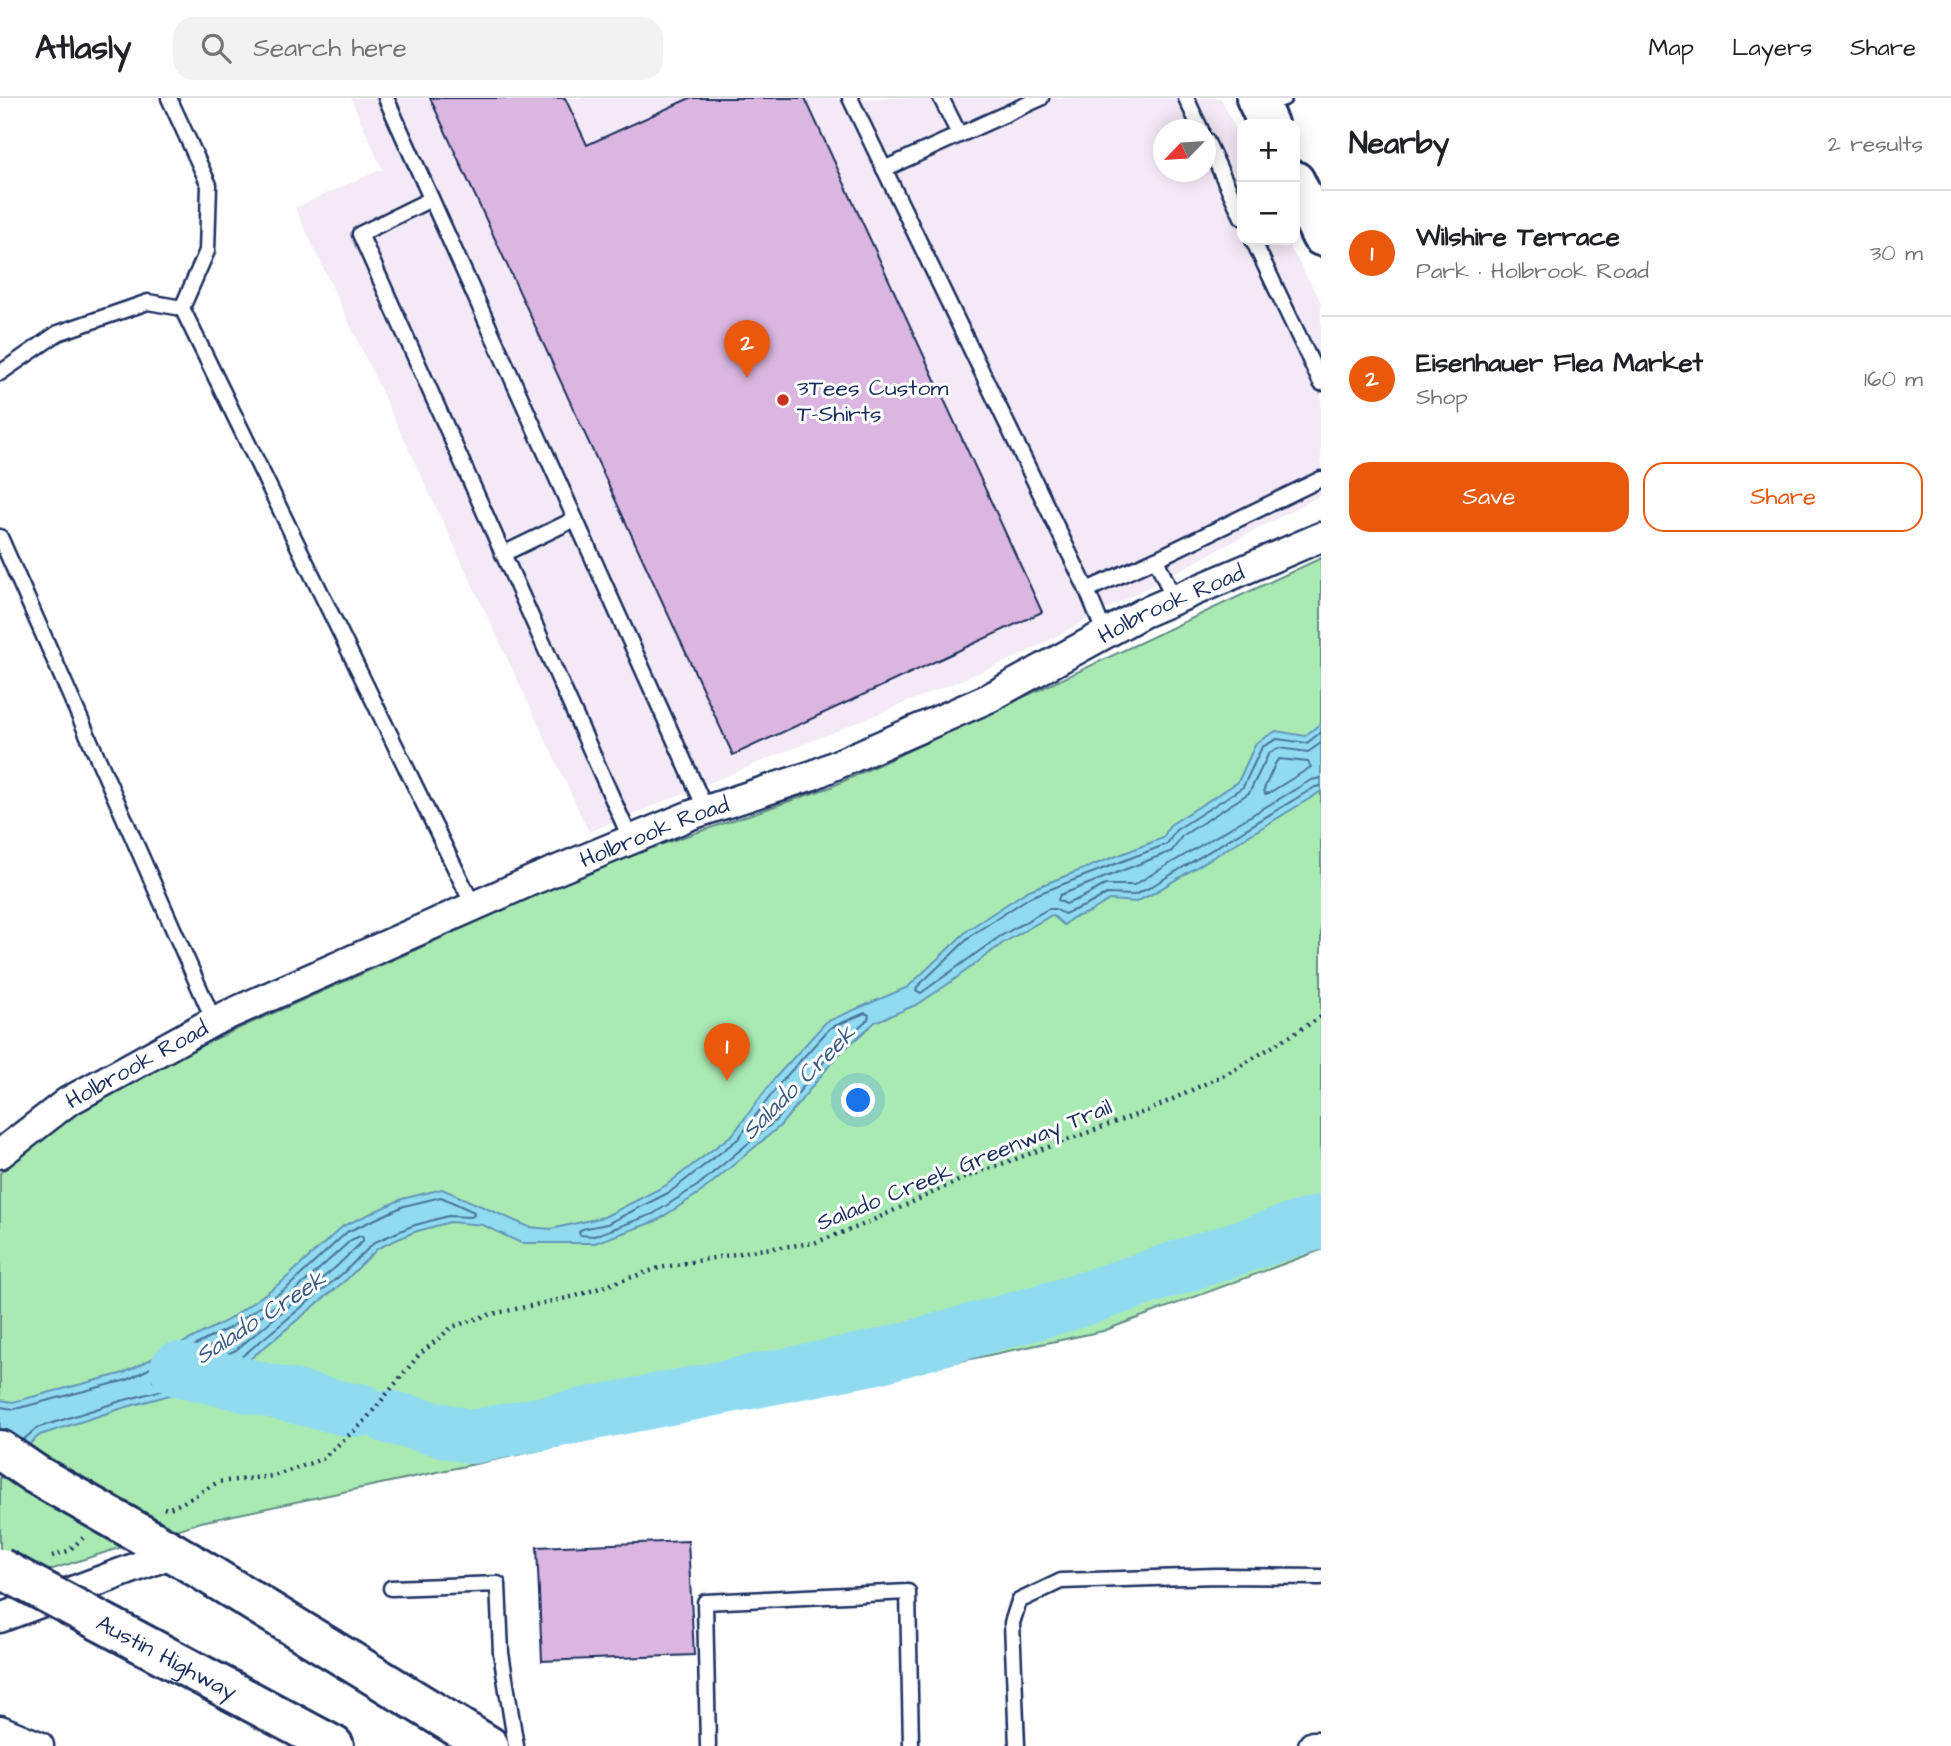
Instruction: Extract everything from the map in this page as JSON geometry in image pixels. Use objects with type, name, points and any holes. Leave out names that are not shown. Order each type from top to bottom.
[{"type":"main road","points":[[1295,182],[1321,236]]},
{"type":"main road","points":[[0,1450],[35,1474],[173,1553],[489,1746]]},
{"type":"main road","name":"Austin Highway","points":[[0,1568],[334,1746]]},
{"type":"street","name":"Holbrook Road","points":[[0,1154],[67,1101],[214,1021],[473,905],[631,840],[706,810],[814,775],[989,698],[1143,613],[1321,537]]},
{"type":"street","points":[[0,1618],[173,1553]]},
{"type":"street","points":[[0,1730],[39,1746]]},
{"type":"street","points":[[1313,1746],[1321,1746]]},
{"type":"lane","points":[[169,98],[209,185],[207,251],[182,308],[473,905]]},
{"type":"lane","points":[[386,98],[706,810]]},
{"type":"lane","points":[[850,98],[1087,590],[1105,634]]},
{"type":"lane","points":[[941,98],[959,134]]},
{"type":"lane","points":[[884,169],[1041,98]]},
{"type":"lane","points":[[1186,98],[1195,119]]},
{"type":"lane","points":[[1216,161],[1237,206]]},
{"type":"lane","points":[[431,199],[360,234],[631,840]]},
{"type":"lane","points":[[1255,245],[1321,383]]},
{"type":"lane","points":[[0,373],[58,333],[148,302],[182,308]]},
{"type":"lane","points":[[1087,590],[1321,479]]},
{"type":"lane","points":[[503,554],[575,519]]},
{"type":"lane","points":[[0,537],[214,1021]]},
{"type":"lane","points":[[1156,559],[1174,600]]},
{"type":"lane","points":[[1017,1746],[1012,1623],[1019,1601],[1061,1581],[1216,1576],[1321,1577]]},
{"type":"lane","points":[[391,1588],[498,1584],[501,1653],[516,1746]]},
{"type":"lane","points":[[708,1746],[705,1602],[908,1592],[911,1746]]},
{"type":"path","name":"Salado Creek Greenway Trail","points":[[160,1506],[167,1509],[182,1503],[218,1482],[274,1476],[323,1459],[363,1423],[419,1355],[452,1327],[488,1315],[576,1296],[659,1268],[757,1250],[814,1243],[860,1226],[969,1176],[1152,1109],[1234,1070],[1321,1017]]},
{"type":"shaded area","points":[[351,98],[1221,98],[1237,133],[1237,245],[1289,245],[1321,302],[1321,495],[1017,657],[589,832],[295,208],[382,169]]},
{"type":"green space","points":[[1321,558],[1321,1250],[1103,1331],[201,1522],[0,1586],[0,1173],[79,1110],[186,1052],[586,870],[831,787]]},
{"type":"water","name":"Salado Creek","points":[[1321,723],[1321,791],[1152,894],[1136,902],[1109,900],[1090,912],[1072,918],[1064,925],[1052,915],[1003,943],[918,1004],[875,1022],[837,1056],[780,1126],[701,1192],[656,1221],[595,1243],[521,1243],[483,1225],[450,1222],[414,1232],[378,1248],[347,1279],[244,1364],[184,1391],[40,1435],[0,1469],[0,1400],[13,1402],[124,1373],[228,1320],[283,1281],[343,1226],[402,1199],[442,1189],[529,1227],[551,1229],[604,1217],[665,1186],[733,1134],[775,1078],[826,1022],[908,987],[969,929],[1027,891],[1163,838],[1170,825],[1238,782],[1256,743],[1276,731],[1305,736]]},
{"type":"building","points":[[430,98],[565,98],[587,145],[690,98],[805,98],[1042,612],[733,755]]},
{"type":"building","points":[[688,1541],[694,1655],[542,1661],[537,1547]]},
{"type":"waterway","points":[[388,1417],[472,1437],[877,1357],[1071,1303],[1321,1222]]},
{"type":"waterway","name":"Salado Creek","points":[[177,1369],[360,1410]]},
{"type":"place","name":"Eisenhauer Flea Market","points":[[747,378]]},
{"type":"place","name":"3Tees Custom T-Shirts","points":[[783,400]]},
{"type":"place","name":"Wilshire Terrace","points":[[727,1081]]}]
